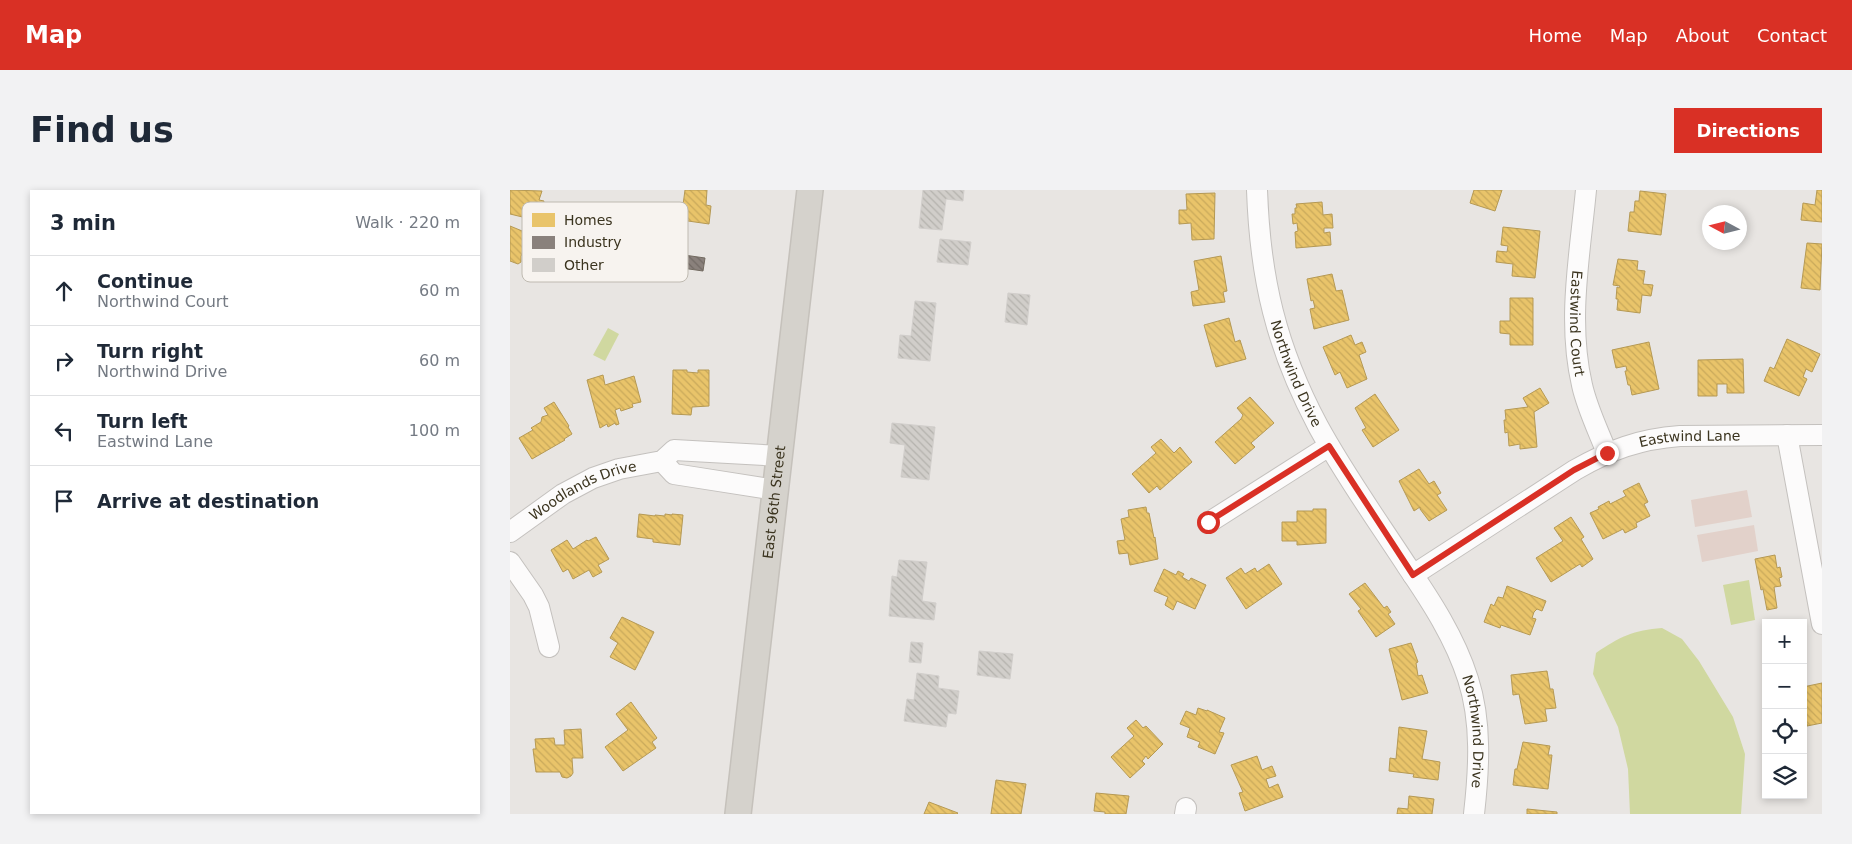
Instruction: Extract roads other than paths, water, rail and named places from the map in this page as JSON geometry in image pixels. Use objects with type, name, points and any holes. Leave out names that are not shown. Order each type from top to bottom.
[{"type":"main road","name":"East 96th Street","points":[[738,814],[810,190]]},
{"type":"street","name":"Northwind Drive","points":[[1257,190],[1258,229],[1270,303],[1282,346],[1298,387],[1329,446],[1445,625],[1469,680],[1475,708],[1478,737],[1478,782],[1474,814]]},
{"type":"street","name":"Eastwind Court","points":[[1586,190],[1575,304],[1575,342],[1582,386],[1607,453]]},
{"type":"street","name":"Eastwind Lane","points":[[1413,575],[1574,470],[1607,453],[1635,443],[1666,437],[1822,435]]},
{"type":"street","points":[[1788,436],[1822,624]]},
{"type":"street","points":[[1208,522],[1329,446]]},
{"type":"street","name":"Woodlands Drive","points":[[510,532],[563,494],[593,478],[619,469],[662,461],[674,450],[780,456]]},
{"type":"street","points":[[662,461],[674,474],[776,490]]},
{"type":"street","points":[[510,562],[539,607],[549,646]]}]
